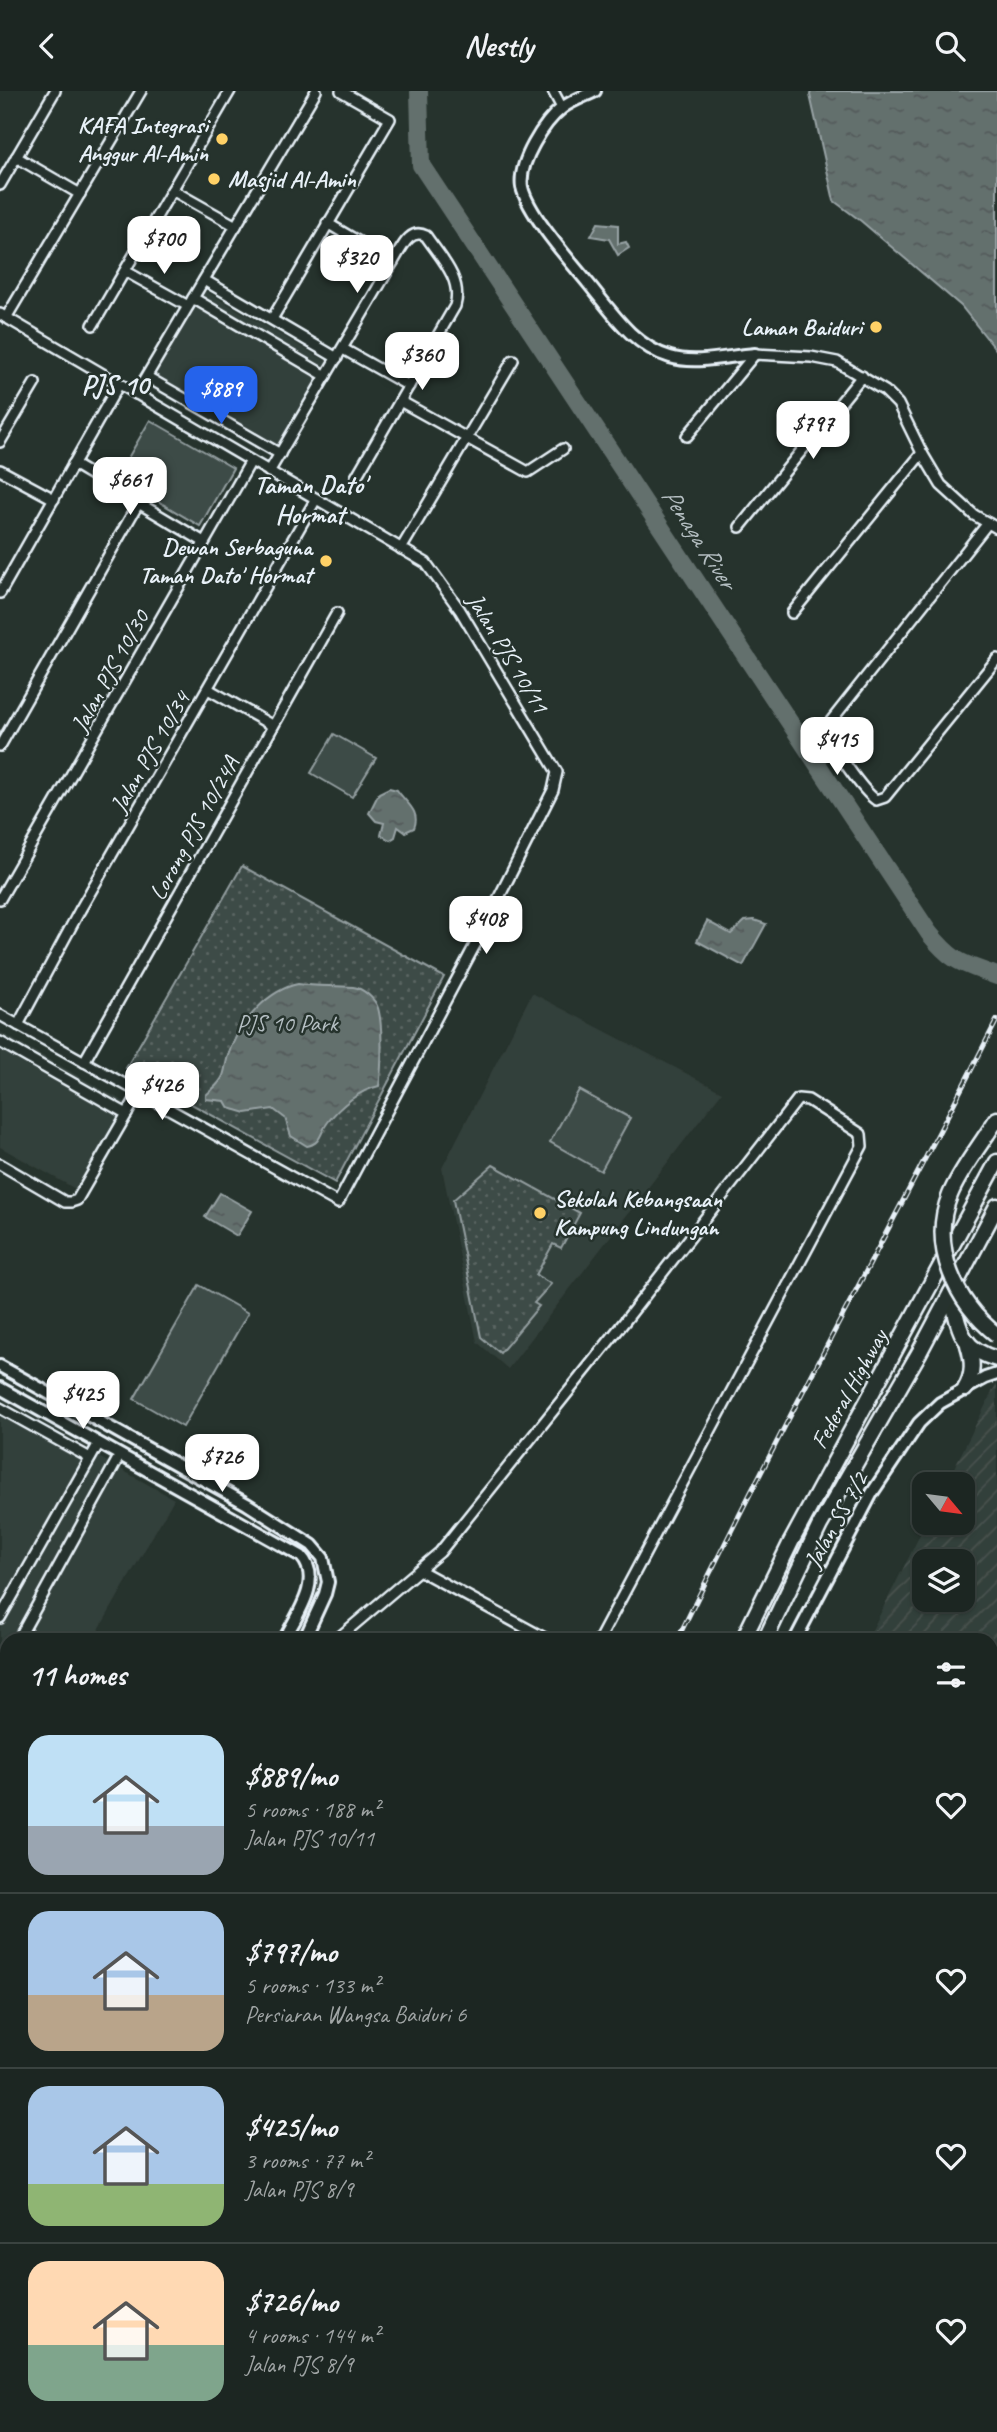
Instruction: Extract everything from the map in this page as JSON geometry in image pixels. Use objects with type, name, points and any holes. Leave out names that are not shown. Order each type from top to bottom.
[{"type":"main road","points":[[997,1119],[950,1194],[943,1233],[951,1278],[972,1312],[997,1335]]},
{"type":"main road","name":"Federal Highway","points":[[746,1633],[791,1542],[997,1162]]},
{"type":"main road","name":"Federal Highway","points":[[768,1633],[820,1525],[919,1353],[997,1206]]},
{"type":"main road","points":[[951,1293],[960,1330],[968,1345],[972,1367],[971,1379],[965,1389]]},
{"type":"main road","points":[[968,1345],[982,1355],[997,1359]]},
{"type":"street","points":[[0,185],[55,91]]},
{"type":"street","points":[[3,316],[141,91]]},
{"type":"street","points":[[93,325],[230,91]]},
{"type":"street","points":[[136,394],[316,91]]},
{"type":"street","points":[[272,319],[390,119],[341,91]]},
{"type":"street","points":[[553,91],[562,108]]},
{"type":"street","points":[[595,91],[562,108],[538,137],[526,158],[522,186],[531,208],[625,328],[651,350],[673,358],[692,360],[755,354],[837,362],[885,391],[898,404],[941,485],[957,501],[993,526],[831,721],[829,732],[832,741],[857,780],[876,800],[885,797],[997,659]]},
{"type":"street","points":[[16,157],[80,194]]},
{"type":"street","points":[[172,190],[236,226]]},
{"type":"street","points":[[327,223],[393,262]]},
{"type":"street","points":[[270,472],[393,262],[410,236],[421,233],[426,236],[456,281],[459,293],[455,306],[356,477]]},
{"type":"street","points":[[125,271],[191,302],[326,376]]},
{"type":"street","points":[[204,280],[337,358]]},
{"type":"street","name":"Jalan PJS 10/11","points":[[3,316],[426,563],[435,572],[557,772],[553,790],[475,945],[338,1203],[139,1093]]},
{"type":"street","points":[[343,349],[409,386]]},
{"type":"street","points":[[687,436],[755,354]]},
{"type":"street","points":[[401,548],[513,360]]},
{"type":"street","points":[[740,527],[862,376]]},
{"type":"street","points":[[147,377],[280,454]]},
{"type":"street","points":[[0,442],[35,383]]},
{"type":"street","points":[[0,593],[119,384]]},
{"type":"street","points":[[400,401],[528,472],[563,449]]},
{"type":"street","points":[[792,613],[922,453]]},
{"type":"street","name":"Jalan PJS 10/30","points":[[0,899],[251,461]]},
{"type":"street","points":[[73,464],[204,542]]},
{"type":"street","points":[[0,470],[54,499]]},
{"type":"street","name":"Jalan PJS 10/34","points":[[18,1025],[80,910],[316,499]]},
{"type":"street","points":[[0,745],[138,504]]},
{"type":"street","name":"Lorong PJS 10/24A","points":[[84,1062],[337,613]]},
{"type":"street","points":[[208,689],[273,726]]},
{"type":"street","points":[[0,1015],[139,1093],[77,1199],[65,1202],[0,1164]]},
{"type":"street","points":[[0,1042],[127,1114]]},
{"type":"street","points":[[344,1633],[440,1552],[493,1488],[789,1105],[798,1099],[808,1100],[861,1134],[862,1146],[603,1633]]},
{"type":"street","points":[[0,1366],[301,1536],[318,1551],[327,1569],[328,1582],[307,1633]]},
{"type":"street","name":"Jalan SS 7/2","points":[[799,1633],[872,1493],[919,1423],[940,1402],[997,1374]]},
{"type":"street","points":[[0,1388],[301,1556],[310,1569]]},
{"type":"street","points":[[0,1408],[90,1458]]},
{"type":"street","points":[[0,1618],[99,1443]]},
{"type":"street","points":[[22,1633],[120,1455]]},
{"type":"street","points":[[191,1495],[200,1479]]},
{"type":"street","points":[[288,1633],[307,1594],[311,1581],[310,1569],[318,1551]]},
{"type":"street","points":[[419,1570],[535,1633]]},
{"type":"shaded area","points":[[202,289],[331,364],[276,460],[146,386]]},
{"type":"shaded area","name":"Sekolah Kebangsaan Kampung Lindungan","points":[[532,993],[722,1092],[508,1369],[477,1342],[442,1168]]},
{"type":"shaded area","points":[[0,1032],[128,1104],[79,1191],[0,1147]]},
{"type":"shaded area","points":[[997,1382],[997,1633],[871,1633],[912,1551],[912,1612],[975,1612],[975,1549],[913,1549],[920,1535],[975,1535],[975,1472],[952,1472]]},
{"type":"shaded area","points":[[0,1402],[174,1499],[97,1633],[0,1633]]},
{"type":"green space","points":[[150,420],[233,468],[200,526],[117,477]]},
{"type":"green space","points":[[334,734],[376,758],[352,797],[311,773]]},
{"type":"green space","name":"PJS 10 Park","points":[[242,866],[444,977],[335,1183],[126,1068]]},
{"type":"green space","points":[[579,1090],[630,1118],[601,1171],[550,1142]]},
{"type":"green space","points":[[493,1165],[580,1213],[561,1248],[553,1244],[536,1275],[551,1284],[534,1303],[539,1306],[500,1353],[481,1337],[453,1200]]},
{"type":"green space","points":[[199,1285],[248,1313],[183,1427],[134,1399]]},
{"type":"water","points":[[811,91],[997,91],[997,351],[961,306],[834,201]]},
{"type":"water","points":[[598,223],[618,225],[618,244],[626,242],[629,248],[618,255],[609,239],[591,236]]},
{"type":"water","points":[[389,788],[397,790],[412,807],[416,817],[414,828],[405,832],[398,827],[395,837],[390,840],[381,835],[384,823],[376,821],[369,813],[379,793]]},
{"type":"water","points":[[754,920],[766,924],[743,966],[697,941],[707,921],[731,934],[745,921]]},
{"type":"water","points":[[298,984],[357,988],[374,1001],[380,1015],[379,1086],[358,1095],[338,1110],[318,1140],[307,1146],[291,1136],[285,1118],[273,1109],[246,1113],[229,1108],[225,1101],[206,1099],[206,1095],[222,1077],[231,1047],[250,1017],[267,999]]},
{"type":"water","points":[[220,1193],[252,1211],[237,1236],[205,1217]]},
{"type":"waterway","name":"Penaga River","points":[[419,91],[421,165],[929,933],[952,957],[997,976]]},
{"type":"railway","points":[[680,1633],[755,1484],[997,1020]]},
{"type":"place","name":"KAFA Integrasi Anggur Al-Amin","points":[[222,139]]},
{"type":"place","name":"Masjid Al-Amin","points":[[214,179]]},
{"type":"place","name":"Laman Baiduri","points":[[876,327]]},
{"type":"place","name":"Dewan Serbaguna Taman Dato' Hormat","points":[[326,561]]},
{"type":"place","name":"Sekolah Kebangsaan Kampung Lindungan","points":[[540,1213]]},
{"type":"district","name":"PJS 10","points":[[115,384]]},
{"type":"district","name":"Taman Dato' Hormat","points":[[310,498]]}]
